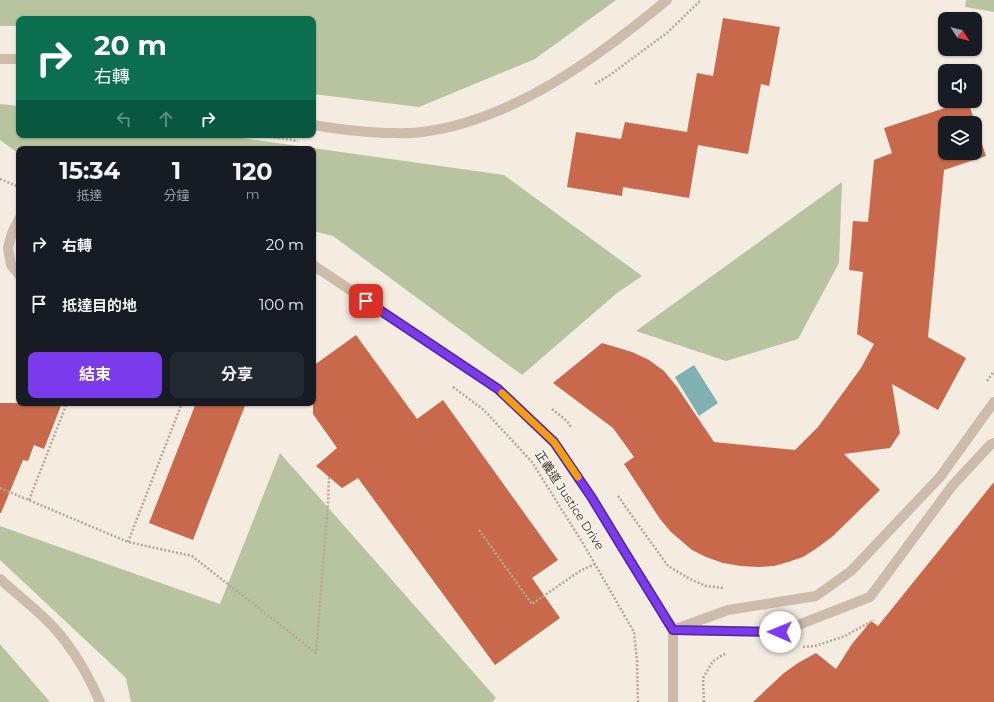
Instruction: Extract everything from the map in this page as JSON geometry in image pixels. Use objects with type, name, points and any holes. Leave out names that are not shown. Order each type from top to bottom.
[{"type":"street","points":[[316,125],[365,132],[397,134],[420,133],[462,124],[493,113],[530,96],[588,61],[667,0]]},
{"type":"street","points":[[0,59],[16,59]]},
{"type":"street","points":[[16,225],[4,246],[10,265],[16,272]]},
{"type":"street","points":[[316,267],[498,389],[554,442],[592,498],[673,630],[673,702]]},
{"type":"street","points":[[673,630],[728,610],[816,596],[851,571],[940,477],[994,402]]},
{"type":"street","points":[[673,630],[780,632],[870,597],[952,486],[990,445],[994,443]]},
{"type":"street","points":[[0,579],[50,624],[64,641],[83,668],[100,702]]},
{"type":"path","points":[[0,179],[16,186]]},
{"type":"path","points":[[985,384],[994,371]]},
{"type":"path","name":"正義道 Justice Drive","points":[[452,386],[484,410],[532,462],[580,538],[634,632],[637,661],[638,702]]},
{"type":"path","points":[[29,500],[66,406]]},
{"type":"path","points":[[128,542],[181,406]]},
{"type":"path","points":[[0,488],[128,542],[192,556],[316,653],[329,477]]},
{"type":"path","points":[[479,530],[532,604],[580,571],[595,564]]},
{"type":"path","points":[[690,579],[706,586],[726,588]]},
{"type":"path","points":[[704,702],[703,678],[713,661]]},
{"type":"green space","points":[[0,0],[616,0],[535,59],[419,107],[316,94],[316,16],[16,16],[16,26],[0,26]]},
{"type":"green space","points":[[966,0],[994,0],[994,12],[965,7]]},
{"type":"green space","points":[[0,104],[16,106],[16,138],[242,138],[299,146],[16,146],[16,152],[0,140]]},
{"type":"green space","points":[[316,148],[504,175],[642,276],[617,293],[522,375],[333,236],[316,232]]},
{"type":"green space","points":[[842,182],[839,263],[798,339],[726,361],[636,331]]},
{"type":"green space","points":[[280,453],[496,698],[492,702],[131,702],[126,678],[0,560],[0,526],[220,604]]},
{"type":"green space","points":[[0,644],[50,702],[0,702]]},
{"type":"water","points":[[694,365],[718,403],[699,416],[675,377]]},
{"type":"building","points":[[723,18],[780,27],[769,86],[761,84],[748,154],[698,145],[689,198],[623,187],[622,196],[567,187],[576,132],[621,139],[625,122],[687,132],[697,73],[713,76]]},
{"type":"building","points":[[945,108],[970,108],[973,116],[938,116],[938,160],[974,160],[944,170],[928,337],[966,358],[938,410],[892,384],[900,433],[890,448],[844,454],[880,490],[833,536],[803,557],[774,566],[741,566],[723,563],[706,557],[692,550],[671,532],[660,519],[624,464],[634,457],[613,428],[553,383],[602,343],[632,352],[649,360],[664,371],[677,387],[714,442],[795,450],[818,427],[861,368],[874,344],[857,334],[863,272],[849,270],[853,221],[868,222],[874,160],[892,153],[884,128]]},
{"type":"building","points":[[982,144],[986,156],[982,157]]},
{"type":"building","points":[[356,335],[417,419],[443,400],[558,560],[532,578],[560,618],[495,665],[358,478],[342,488],[316,466],[337,448],[313,414],[313,406],[316,406],[316,364]]},
{"type":"building","points":[[0,403],[16,403],[16,406],[61,406],[44,449],[34,445],[28,461],[23,460],[0,513]]},
{"type":"building","points":[[195,406],[245,406],[193,540],[149,523]]},
{"type":"building","points":[[994,482],[994,702],[753,702],[784,673],[816,653],[836,669],[852,644],[871,621],[878,626]]},
{"type":"slow traffic","points":[[502,393],[554,442],[578,477]]},
{"type":"route","points":[[366,301],[498,389],[554,442],[592,498],[673,630],[780,632]]}]
